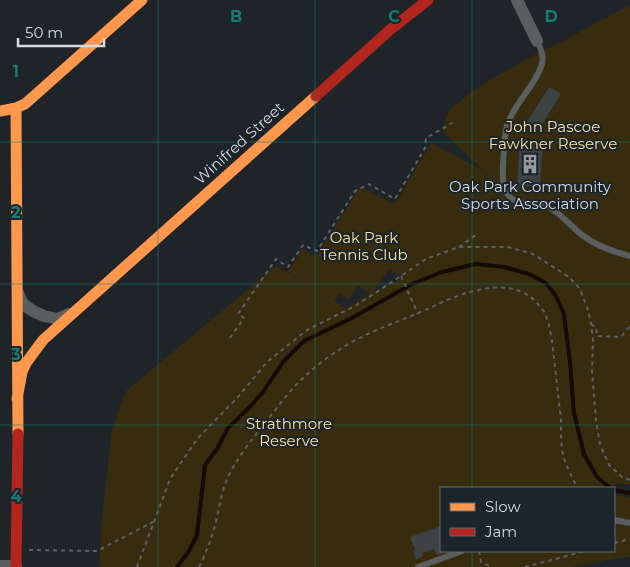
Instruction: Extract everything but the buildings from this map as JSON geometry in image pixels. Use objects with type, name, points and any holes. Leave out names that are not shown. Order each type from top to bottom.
[{"type":"street","points":[[0,111],[25,104],[142,0]]},
{"type":"street","name":"Winifred Street","points":[[17,399],[22,372],[26,363],[44,340],[391,29],[428,0]]},
{"type":"street","points":[[516,0],[538,41]]},
{"type":"street","points":[[0,566],[16,567],[16,108]]},
{"type":"street","points":[[17,290],[23,304],[32,311],[44,316],[58,319],[74,313]]},
{"type":"lane","points":[[538,41],[542,57],[541,67],[517,106],[508,126],[505,139],[503,184],[509,196],[518,201],[547,206],[559,214],[581,235],[596,244],[630,256]]},
{"type":"lane","points":[[615,520],[630,523]]},
{"type":"lane","points":[[418,567],[459,552]]},
{"type":"path","points":[[230,338],[244,318],[238,314],[276,259],[288,267],[303,244],[317,251],[355,191],[369,184],[395,199],[425,148],[426,138],[452,123]]},
{"type":"path","points":[[136,567],[170,479],[197,439],[238,397],[267,362],[307,330],[355,306],[426,259],[459,247],[476,234]]},
{"type":"path","points":[[459,247],[508,247],[534,254],[569,277],[580,288],[591,324],[593,340],[592,371],[600,444],[609,465],[630,480]]},
{"type":"path","points":[[401,276],[418,314]]},
{"type":"path","points":[[199,567],[211,539],[228,476],[257,434],[308,373],[352,342],[457,296],[474,291],[507,288],[519,291],[529,295],[547,317],[552,342],[562,449],[565,462],[578,487]]},
{"type":"path","points":[[591,324],[596,327],[598,336],[621,337],[630,326]]},
{"type":"path","points":[[27,550],[97,551],[154,521]]},
{"type":"path","points":[[615,543],[630,539]]},
{"type":"path","points":[[479,552],[481,562],[491,567]]},
{"type":"path","points":[[525,567],[581,552]]},
{"type":"green space","name":"Strathmore Reserve","points":[[630,5],[630,485],[617,483],[615,488],[440,487],[440,552],[615,552],[615,494],[630,497],[630,557],[571,567],[99,567],[102,517],[112,430],[126,391],[276,266],[308,285],[288,272],[302,249],[316,257],[360,187],[395,204],[431,143],[484,171],[442,131],[449,110],[474,90],[526,59]],"holes":[[[389,270],[405,277],[373,292]],[[358,286],[370,294],[346,308],[334,301],[339,294],[349,300]]]},
{"type":"waterway","points":[[177,567],[189,551],[197,535],[205,465],[217,449],[228,428],[263,392],[283,362],[304,341],[350,319],[412,284],[442,272],[476,264],[504,267],[529,274],[546,283],[556,296],[564,314],[574,413],[584,454],[597,477],[609,487]]},
{"type":"waterway","points":[[615,490],[630,493]]},
{"type":"traffic: slow","points":[[0,111],[25,104],[142,0]]},
{"type":"traffic: slow","points":[[17,399],[22,372],[26,363],[43,340],[316,96]]},
{"type":"traffic: slow","points":[[16,108],[18,434]]},
{"type":"traffic: jam","points":[[316,96],[391,29],[428,0]]},
{"type":"traffic: jam","points":[[16,567],[18,434]]},
{"type":"place","name":"Oak Park Community Sports Association","points":[[530,164]]},
{"type":"park label","name":"John Pascoe Fawkner Reserve","points":[[553,134]]},
{"type":"park label","name":"Oak Park Tennis Club","points":[[364,246]]}]
